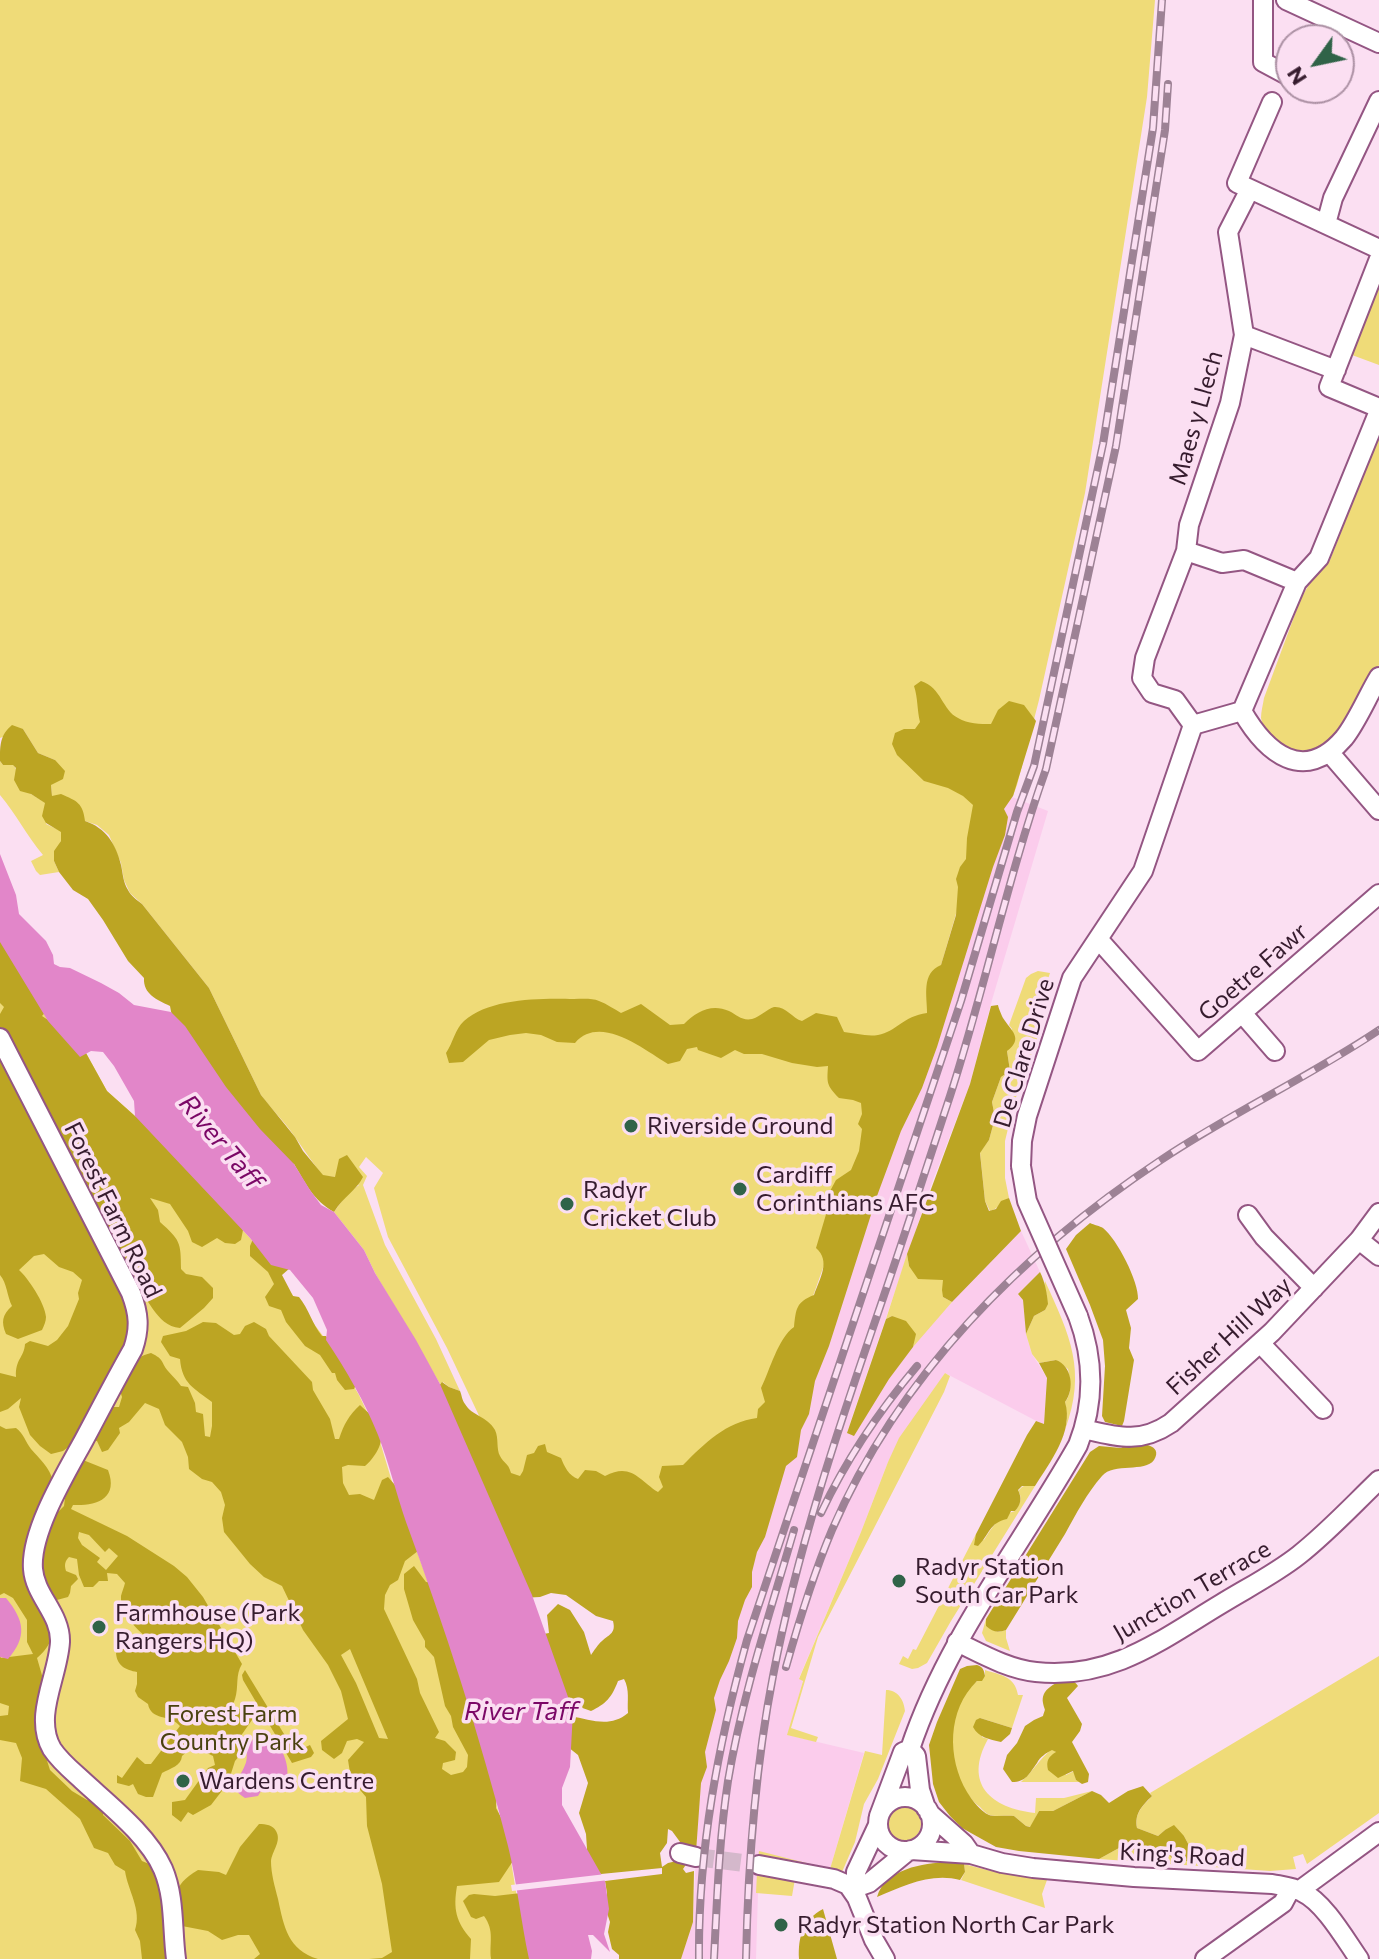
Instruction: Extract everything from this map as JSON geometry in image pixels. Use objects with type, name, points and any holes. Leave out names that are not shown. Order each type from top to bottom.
[{"type":"street","points":[[1263,0],[1263,62],[1275,68]]},
{"type":"street","points":[[1286,0],[1379,43]]},
{"type":"street","points":[[1326,224],[1333,198],[1379,101]]},
{"type":"street","points":[[1272,102],[1237,183],[1379,249]]},
{"type":"street","name":"Maes y Llech","points":[[1193,725],[1175,700],[1152,693],[1142,678],[1145,658],[1186,551],[1189,525],[1230,403],[1244,335],[1228,232],[1250,189]]},
{"type":"street","points":[[1242,711],[1297,582],[1319,558],[1379,409],[1329,387],[1379,259]]},
{"type":"street","points":[[1244,335],[1336,370]]},
{"type":"street","points":[[1186,551],[1222,563],[1244,560],[1297,582]]},
{"type":"street","points":[[1242,711],[1265,744],[1282,756],[1300,761],[1317,761],[1345,737],[1377,684]]},
{"type":"street","points":[[1193,725],[1242,711]]},
{"type":"street","name":"De Clare Drive","points":[[854,1887],[856,1872],[903,1752],[910,1749],[931,1693],[957,1642],[1069,1460],[1084,1429],[1091,1371],[1088,1347],[1078,1316],[1023,1189],[1024,1128],[1077,969],[1143,871],[1193,725]]},
{"type":"street","points":[[1329,752],[1379,810]]},
{"type":"street","name":"Goetre Fawr","points":[[1099,940],[1198,1051],[1379,894]]},
{"type":"street","points":[[1242,1013],[1275,1051]]},
{"type":"street","name":"Forest Farm Road","points":[[0,1038],[138,1311],[133,1349],[68,1470],[36,1541],[33,1570],[57,1622],[60,1638],[44,1723],[52,1748],[62,1761],[154,1852],[164,1870],[170,1893],[176,1959]]},
{"type":"street","name":"Fisher Hill Way","points":[[1084,1429],[1128,1438],[1152,1434],[1178,1417],[1260,1343],[1359,1240],[1379,1213]]},
{"type":"street","points":[[1248,1215],[1264,1237],[1314,1288]]},
{"type":"street","points":[[1359,1240],[1379,1256]]},
{"type":"street","points":[[1260,1343],[1323,1409]]},
{"type":"street","name":"Junction Terrace","points":[[957,1642],[988,1657],[1034,1672],[1084,1670],[1126,1659],[1291,1561],[1379,1480]]},
{"type":"street","points":[[759,1865],[834,1879],[854,1887],[869,1883],[923,1844],[931,1828],[920,1790],[916,1756],[910,1749]]},
{"type":"street","points":[[910,1851],[889,1846],[879,1833],[878,1820],[883,1808],[897,1798],[914,1799],[971,1854]]},
{"type":"street","points":[[1205,1959],[1285,1901],[1296,1889],[1379,1832]]},
{"type":"street","name":"King's Road","points":[[910,1851],[971,1854],[1033,1868],[1272,1884],[1296,1889]]},
{"type":"street","points":[[854,1887],[874,1940],[885,1959]]},
{"type":"street","points":[[1296,1889],[1317,1903],[1359,1959]]},
{"type":"shaded area","points":[[1007,795],[1048,811],[970,1084],[933,1180],[847,1432],[925,1331],[1021,1231],[1040,1272],[1018,1294],[1023,1300],[1026,1334],[1032,1354],[1047,1378],[1044,1425],[945,1373],[888,1462],[799,1678],[803,1680],[788,1735],[864,1753],[830,1869],[756,1893],[756,1959],[677,1959],[693,1922],[699,1783],[713,1692]]},
{"type":"green space","points":[[0,0],[1155,0],[1147,97],[1085,493],[1017,785],[1013,796],[989,801],[920,1037],[884,1096],[768,1423],[664,1504],[508,1477],[447,1348],[388,1237],[374,1188],[383,1173],[366,1157],[359,1167],[367,1176],[363,1185],[385,1245],[436,1339],[460,1391],[443,1382],[440,1384],[364,1250],[334,1212],[347,1194],[359,1185],[323,1176],[261,1095],[209,988],[130,893],[109,835],[52,797],[55,760],[38,753],[23,729],[0,738]]},
{"type":"green space","points":[[1379,286],[1379,365],[1352,355]]},
{"type":"green space","points":[[1379,436],[1379,665],[1339,734],[1315,749],[1294,750],[1279,744],[1267,733],[1261,718],[1264,698],[1301,598],[1330,560]]},
{"type":"green space","points":[[921,681],[938,694],[948,710],[966,721],[991,724],[998,710],[1009,701],[1024,705],[1036,721],[1013,796],[1004,809],[1008,817],[1005,835],[937,1047],[877,1196],[815,1381],[797,1457],[786,1466],[765,1537],[757,1552],[752,1587],[738,1621],[737,1638],[714,1698],[716,1710],[705,1752],[707,1767],[701,1783],[696,1852],[683,1846],[668,1829],[667,1843],[660,1853],[662,1867],[685,1859],[687,1863],[683,1869],[686,1873],[694,1871],[693,1922],[681,1959],[619,1959],[612,1949],[608,1932],[610,1922],[606,1910],[605,1881],[662,1874],[662,1868],[601,1874],[594,1870],[586,1858],[586,1834],[579,1813],[588,1783],[578,1755],[563,1743],[570,1716],[608,1722],[628,1713],[627,1687],[624,1679],[618,1681],[608,1699],[591,1711],[574,1705],[552,1705],[538,1635],[549,1633],[547,1615],[558,1604],[570,1610],[584,1632],[591,1655],[612,1633],[613,1621],[596,1616],[566,1595],[551,1593],[521,1598],[438,1387],[442,1382],[460,1391],[468,1408],[492,1425],[501,1459],[511,1473],[520,1476],[527,1455],[545,1444],[547,1452],[561,1458],[575,1478],[578,1479],[585,1470],[605,1476],[628,1472],[658,1492],[663,1487],[659,1477],[662,1466],[683,1465],[726,1429],[757,1418],[758,1409],[765,1402],[761,1388],[775,1355],[794,1327],[798,1307],[814,1295],[821,1276],[823,1258],[816,1248],[830,1201],[829,1193],[836,1180],[851,1170],[859,1151],[861,1103],[839,1098],[835,1094],[828,1083],[828,1066],[792,1063],[735,1050],[721,1058],[697,1047],[687,1049],[680,1061],[668,1064],[634,1043],[609,1033],[585,1035],[575,1043],[557,1042],[526,1033],[510,1035],[489,1040],[463,1062],[449,1063],[446,1053],[461,1024],[475,1013],[501,1004],[532,999],[593,999],[621,1013],[641,1004],[670,1025],[684,1024],[710,1008],[729,1011],[748,1019],[778,1007],[802,1021],[816,1013],[837,1017],[844,1032],[870,1036],[884,1033],[912,1017],[927,1013],[928,979],[930,973],[941,965],[956,915],[956,879],[966,859],[973,805],[948,788],[924,781],[897,755],[892,744],[895,733],[915,729],[920,722],[914,686]]},
{"type":"green space","points":[[12,725],[23,729],[38,753],[55,760],[65,771],[63,779],[51,785],[52,796],[61,794],[75,801],[83,810],[85,821],[109,838],[119,857],[129,892],[209,988],[261,1095],[303,1151],[323,1175],[335,1177],[339,1159],[347,1155],[363,1177],[334,1212],[315,1197],[294,1164],[280,1161],[173,1022],[170,1006],[148,992],[144,978],[128,961],[88,899],[73,890],[59,872],[54,851],[61,841],[61,832],[46,823],[42,816],[45,803],[20,791],[14,780],[16,768],[3,765],[0,761],[2,741]]},
{"type":"green space","points":[[0,761],[3,765],[13,764],[31,794],[46,803],[46,824],[61,831],[54,861],[59,872],[40,875],[36,871],[31,861],[43,855],[0,795]]},
{"type":"green space","points":[[0,930],[49,1008],[42,1016],[54,1024],[80,1053],[86,1053],[107,1091],[135,1116],[149,1122],[231,1207],[243,1230],[241,1240],[235,1244],[217,1238],[202,1247],[192,1242],[170,1204],[150,1198],[158,1210],[160,1222],[178,1242],[181,1269],[186,1274],[202,1277],[213,1288],[213,1298],[180,1328],[164,1322],[131,1283],[135,1317],[110,1407],[119,1407],[122,1397],[118,1384],[128,1368],[151,1353],[160,1359],[181,1386],[188,1387],[196,1412],[203,1414],[205,1436],[210,1437],[212,1402],[186,1380],[180,1359],[170,1356],[161,1342],[163,1336],[186,1331],[203,1322],[216,1323],[234,1335],[240,1334],[245,1326],[254,1322],[266,1329],[312,1382],[313,1390],[330,1419],[335,1439],[339,1439],[347,1420],[360,1405],[379,1424],[381,1441],[373,1458],[365,1466],[342,1467],[343,1483],[349,1495],[360,1494],[374,1500],[382,1480],[388,1477],[402,1493],[427,1544],[405,1561],[398,1580],[390,1585],[385,1595],[384,1609],[439,1732],[435,1738],[445,1741],[456,1752],[455,1760],[443,1763],[442,1769],[451,1775],[463,1772],[467,1767],[468,1755],[445,1706],[434,1657],[425,1647],[425,1641],[413,1620],[404,1589],[404,1574],[414,1566],[426,1582],[437,1583],[497,1793],[496,1808],[513,1840],[515,1858],[499,1882],[457,1886],[456,1908],[459,1921],[471,1939],[470,1959],[369,1959],[382,1958],[392,1952],[382,1884],[367,1826],[366,1797],[351,1779],[348,1760],[364,1742],[357,1739],[347,1741],[342,1753],[334,1759],[322,1750],[321,1741],[348,1719],[341,1691],[328,1665],[303,1630],[282,1586],[264,1577],[250,1564],[224,1532],[222,1518],[225,1505],[221,1492],[212,1482],[189,1469],[182,1442],[165,1425],[159,1409],[145,1403],[129,1422],[119,1428],[120,1433],[108,1450],[102,1452],[97,1441],[74,1443],[63,1451],[51,1454],[30,1435],[19,1407],[21,1398],[0,1412],[0,1373],[16,1377],[25,1344],[30,1341],[48,1346],[57,1340],[68,1326],[79,1299],[82,1280],[44,1254],[34,1256],[19,1270],[39,1298],[45,1311],[45,1324],[42,1330],[18,1339],[6,1334],[3,1319],[12,1306],[0,1275],[0,1014],[4,1007],[0,1003]],"holes":[[[350,1649],[388,1739],[379,1738],[341,1655]]]},
{"type":"green space","name":"Forest Farm Country Park","points":[[0,942],[80,1056],[86,1053],[107,1091],[135,1116],[250,1238],[326,1340],[359,1395],[378,1435],[475,1730],[509,1849],[529,1959],[0,1959]]},
{"type":"green space","points":[[1038,971],[1050,973],[1036,1015],[1039,1033],[1015,1100],[1005,1141],[1005,1178],[1009,1198],[990,1211],[985,1201],[980,1152],[989,1140],[995,1118],[992,1102],[1001,1077],[1010,1071],[1007,1051],[1012,1029],[1009,1025],[1026,978]]},
{"type":"green space","points":[[998,1005],[1015,1042],[1007,1051],[1010,1071],[1001,1077],[992,1102],[995,1118],[989,1140],[980,1153],[985,1201],[989,1211],[1009,1198],[1021,1231],[952,1302],[943,1297],[943,1280],[918,1279],[909,1266],[907,1254],[970,1084],[991,1006]]},
{"type":"green space","points":[[1090,1223],[1103,1228],[1115,1241],[1131,1272],[1137,1292],[1138,1299],[1126,1310],[1131,1328],[1129,1348],[1134,1360],[1122,1426],[1105,1422],[1102,1416],[1103,1340],[1066,1249]]},
{"type":"green space","points":[[256,1232],[290,1268],[282,1275],[293,1296],[299,1297],[322,1336],[326,1336],[358,1380],[354,1389],[345,1390],[320,1355],[305,1346],[286,1322],[281,1310],[269,1306],[265,1297],[274,1284],[268,1272],[250,1256],[250,1246]]},
{"type":"green space","points":[[907,1254],[909,1266],[943,1280],[943,1297],[952,1302],[913,1347],[915,1334],[892,1316],[886,1319]]},
{"type":"green space","points":[[1040,1272],[1048,1304],[1045,1310],[1034,1316],[1026,1334],[1023,1300],[1018,1294]]},
{"type":"green space","points":[[1045,1281],[1073,1354],[1075,1389],[1065,1430],[1065,1402],[1070,1386],[1068,1369],[1056,1360],[1039,1363],[1032,1354],[1026,1334],[1034,1316],[1045,1310]]},
{"type":"green space","points":[[892,1316],[906,1321],[916,1334],[913,1347],[854,1436],[847,1433],[886,1319]]},
{"type":"green space","points":[[1056,1360],[1069,1372],[1071,1385],[1065,1402],[1066,1424],[1059,1446],[1035,1486],[1022,1486],[1018,1490],[1020,1501],[1015,1511],[993,1526],[978,1546],[974,1545],[976,1534],[1027,1435],[1036,1421],[1044,1424],[1047,1378],[1039,1363]]},
{"type":"green space","points":[[945,1373],[950,1376],[944,1392],[818,1637],[791,1728],[818,1737],[816,1742],[787,1735],[803,1681],[799,1679],[888,1462],[899,1438]]},
{"type":"green space","points":[[0,1426],[19,1430],[49,1472],[53,1495],[49,1521],[64,1506],[69,1489],[67,1483],[83,1460],[108,1470],[111,1480],[108,1494],[97,1502],[73,1505],[71,1509],[127,1536],[187,1577],[203,1597],[242,1664],[234,1703],[218,1721],[227,1725],[227,1718],[249,1706],[254,1717],[238,1740],[240,1755],[228,1783],[211,1805],[193,1815],[188,1812],[181,1822],[172,1815],[172,1802],[185,1800],[208,1768],[215,1765],[213,1756],[193,1746],[178,1764],[162,1773],[153,1797],[138,1794],[133,1784],[117,1783],[117,1775],[122,1778],[137,1757],[145,1764],[151,1764],[180,1726],[153,1713],[135,1691],[137,1672],[126,1669],[118,1661],[116,1653],[122,1647],[140,1642],[145,1636],[125,1613],[121,1596],[125,1583],[117,1574],[107,1573],[108,1581],[84,1587],[77,1559],[69,1557],[67,1560],[66,1571],[78,1579],[71,1586],[68,1597],[53,1601],[51,1639],[37,1658],[46,1689],[42,1745],[50,1770],[72,1791],[103,1808],[103,1815],[130,1841],[142,1861],[154,1866],[164,1894],[171,1959],[142,1959],[135,1930],[136,1908],[125,1871],[115,1865],[108,1853],[94,1848],[80,1819],[46,1789],[20,1781],[22,1758],[16,1743],[0,1740],[0,1716],[8,1715],[9,1706],[0,1703],[0,1656],[33,1654],[27,1642],[27,1620],[13,1598],[4,1593],[0,1595]],"holes":[[[79,1532],[89,1535],[105,1552],[109,1548],[118,1556],[106,1570],[97,1562],[100,1558],[82,1545],[78,1538]]]},
{"type":"green space","points":[[1130,1443],[1153,1448],[1156,1451],[1154,1460],[1144,1466],[1114,1469],[1102,1476],[1091,1489],[1006,1630],[988,1628],[986,1619],[1090,1452],[1099,1446],[1121,1448]]},
{"type":"green space","points":[[1026,1485],[1035,1486],[927,1663],[912,1669],[899,1664],[903,1656],[908,1659],[913,1649],[916,1650],[976,1534],[976,1541],[984,1540],[993,1526],[1015,1511],[1020,1501],[1018,1491]]},
{"type":"green space","points":[[986,1619],[986,1626],[998,1632],[1006,1630],[1010,1651],[986,1641],[982,1633]]},
{"type":"green space","points":[[1379,1656],[1379,1813],[1307,1864],[1303,1854],[1293,1857],[1296,1869],[1270,1871],[1099,1859],[1119,1848],[1149,1852],[1157,1849],[1194,1855],[1184,1836],[1165,1830],[1158,1836],[1137,1828],[1138,1814],[1152,1796],[1150,1793]]},
{"type":"green space","points":[[977,1665],[983,1669],[985,1676],[967,1693],[960,1706],[955,1720],[953,1750],[960,1779],[979,1808],[992,1816],[1014,1816],[1030,1827],[1039,1811],[1053,1811],[1092,1791],[1109,1803],[1143,1786],[1152,1796],[1138,1814],[1137,1828],[1158,1836],[1174,1825],[1194,1855],[1189,1861],[1175,1861],[1157,1849],[1149,1852],[1119,1848],[1099,1859],[1019,1851],[996,1847],[962,1828],[939,1802],[933,1784],[929,1745],[960,1669]]},
{"type":"green space","points":[[245,1670],[295,1752],[310,1745],[314,1753],[311,1757],[292,1763],[243,1680]]},
{"type":"green space","points":[[985,1670],[1006,1677],[1014,1684],[1018,1695],[1023,1695],[1012,1728],[980,1718],[982,1737],[988,1739],[979,1769],[980,1781],[986,1791],[1006,1806],[1035,1813],[1036,1798],[1064,1798],[1092,1791],[1053,1811],[1039,1811],[1031,1827],[1014,1816],[987,1814],[968,1794],[959,1778],[952,1739],[954,1720],[960,1702],[971,1687],[985,1676]]},
{"type":"green space","points":[[1062,1679],[1072,1680],[1078,1686],[1067,1698],[1082,1724],[1072,1742],[1089,1774],[1088,1782],[1082,1784],[1076,1780],[1073,1771],[1058,1778],[1048,1770],[1048,1760],[1056,1752],[1052,1750],[1041,1757],[1024,1779],[1012,1782],[1003,1769],[1007,1755],[1025,1726],[1043,1716],[1044,1695]]},
{"type":"green space","points":[[886,1690],[900,1696],[905,1711],[878,1779],[864,1804],[855,1842],[842,1872],[838,1874],[758,1860],[759,1851],[830,1869],[865,1751],[882,1755]]},
{"type":"green space","points":[[980,1718],[1012,1728],[1010,1734],[1001,1742],[981,1736],[973,1727]]},
{"type":"green space","points":[[1052,1749],[1066,1775],[1074,1771],[1076,1780],[1080,1782],[1021,1782],[1043,1757]]},
{"type":"green space","points":[[904,1807],[916,1812],[921,1824],[916,1836],[904,1841],[892,1836],[887,1824],[892,1812]]},
{"type":"green space","points":[[259,1824],[271,1826],[278,1835],[271,1866],[285,1928],[300,1950],[318,1959],[254,1959],[260,1954],[249,1935],[222,1940],[208,1931],[182,1926],[177,1894],[183,1882],[198,1870],[226,1875],[240,1847]]},
{"type":"green space","points":[[948,1862],[964,1864],[965,1872],[960,1880],[928,1879],[877,1897],[888,1880],[906,1869]]},
{"type":"green space","points":[[964,1864],[1047,1880],[1042,1894],[1045,1908],[961,1880],[965,1872]]},
{"type":"green space","points":[[757,1873],[795,1879],[792,1896],[756,1893]]},
{"type":"green space","points":[[521,1893],[546,1959],[491,1959],[491,1932],[487,1921],[484,1916],[471,1917],[463,1901],[474,1894],[495,1896]]},
{"type":"green space","points":[[823,1909],[837,1959],[799,1959],[803,1930],[811,1918]]},
{"type":"water","name":"River Taff","points":[[0,854],[16,895],[19,914],[46,941],[54,964],[101,983],[134,1005],[171,1012],[185,1026],[226,1087],[294,1164],[321,1205],[334,1212],[364,1250],[416,1340],[440,1384],[532,1595],[573,1711],[570,1767],[562,1788],[562,1805],[605,1881],[609,1909],[604,1934],[610,1952],[593,1935],[588,1935],[591,1959],[529,1959],[511,1860],[486,1764],[448,1642],[367,1410],[326,1340],[327,1330],[313,1298],[290,1270],[271,1265],[250,1238],[135,1116],[134,1101],[103,1052],[91,1051],[80,1057],[48,1021],[0,942]]},
{"type":"water","points":[[0,1598],[6,1598],[12,1606],[21,1629],[18,1643],[8,1659],[0,1657]]},
{"type":"water","points":[[267,1731],[286,1760],[285,1784],[280,1790],[263,1788],[258,1796],[245,1798],[235,1786],[246,1763],[247,1746],[256,1736]]},
{"type":"pier","points":[[606,1874],[609,1880],[512,1891],[511,1885]]},
{"type":"tunnel","points":[[696,1857],[759,1865]]},
{"type":"railway","points":[[699,1959],[702,1878],[712,1798],[727,1719],[747,1640],[961,1001],[1017,812],[1034,766],[1103,444],[1153,128],[1162,0]]},
{"type":"railway","points":[[746,1959],[757,1781],[783,1629],[820,1490],[950,1096],[1046,769],[1116,446],[1165,130],[1168,84]]},
{"type":"railway","points":[[786,1667],[819,1564],[860,1473],[892,1420],[929,1369],[970,1321],[1060,1235],[1110,1196],[1215,1126],[1379,1030]]},
{"type":"railway","points":[[821,1513],[864,1436],[917,1366]]},
{"type":"railway","points":[[714,1959],[722,1825],[728,1781],[757,1655],[794,1530]]},
{"type":"place","name":"Riverside Ground","points":[[631,1126]]},
{"type":"place","name":"Cardiff Corinthians AFC","points":[[740,1189]]},
{"type":"place","name":"Radyr Cricket Club","points":[[567,1204]]},
{"type":"place","name":"Radyr Station South Car Park","points":[[899,1581]]},
{"type":"place","name":"Farmhouse (Park Rangers HQ)","points":[[99,1627]]},
{"type":"place","name":"Wardens Centre","points":[[183,1781]]},
{"type":"place","name":"Radyr Station North Car Park","points":[[781,1925]]}]
